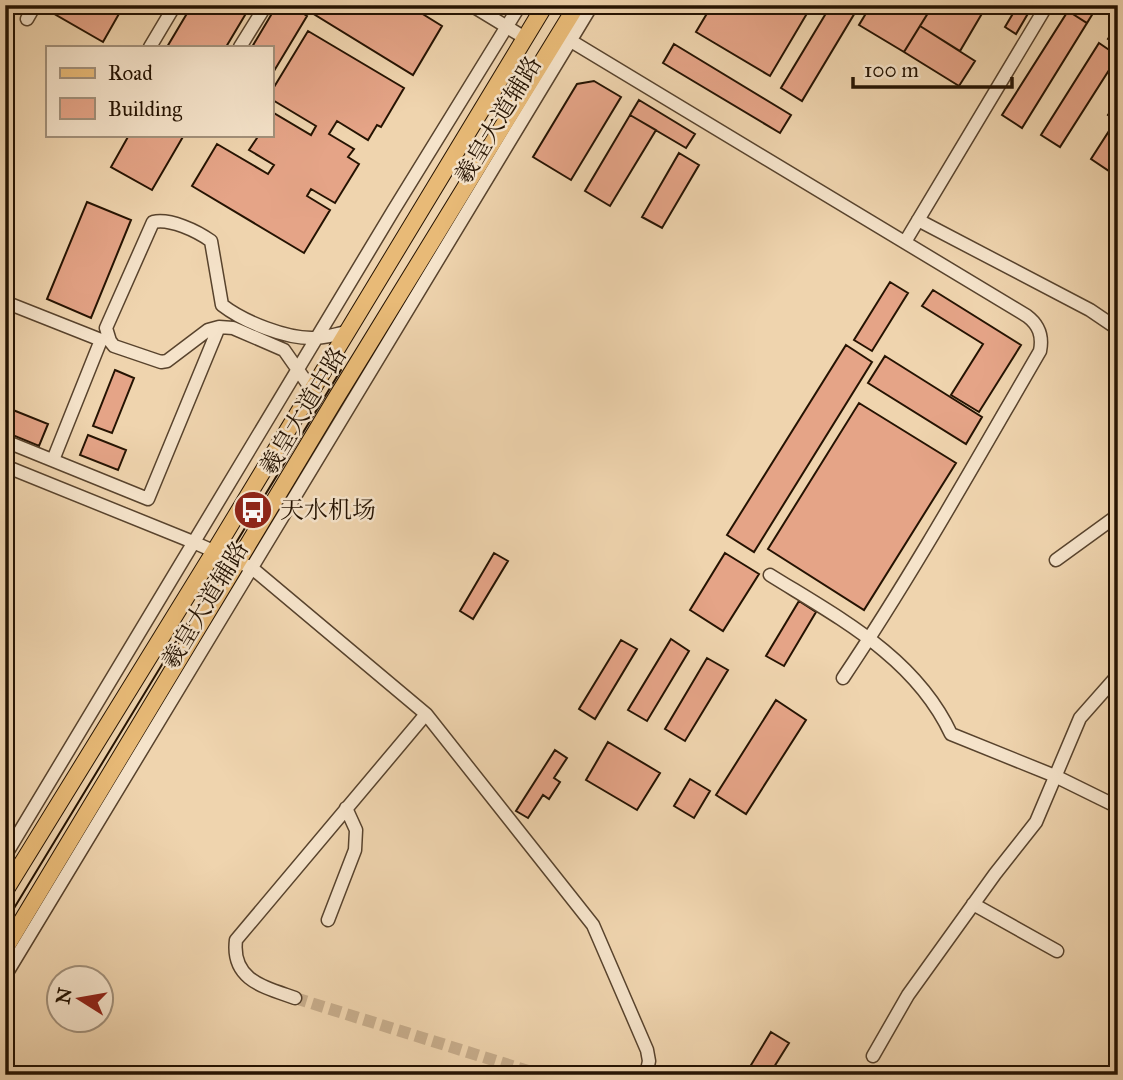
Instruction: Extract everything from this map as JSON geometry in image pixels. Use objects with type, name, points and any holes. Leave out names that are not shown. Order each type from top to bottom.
[{"type":"main road","name":"羲皇大道中路","points":[[5,891],[545,5]]},
{"type":"main road","name":"羲皇大道中路","points":[[5,949],[246,565],[333,403],[577,5]]},
{"type":"street","points":[[27,19],[35,5]]},
{"type":"street","points":[[151,46],[176,5]]},
{"type":"street","points":[[241,46],[266,5]]},
{"type":"street","points":[[471,5],[525,38]]},
{"type":"street","name":"羲皇大道辅路","points":[[5,856],[520,5]]},
{"type":"street","name":"羲皇大道辅路","points":[[5,976],[246,565],[592,5]]},
{"type":"street","points":[[905,242],[1047,5]]},
{"type":"street","points":[[571,41],[1027,316],[1038,327],[1040,351],[969,474],[844,678]]},
{"type":"street","points":[[53,460],[153,222],[162,220],[201,234],[211,241],[222,305],[231,312],[290,337],[316,339],[347,332]]},
{"type":"street","points":[[918,220],[1090,310],[1118,329]]},
{"type":"street","points":[[5,302],[104,334],[114,346],[161,362],[167,361],[208,330],[219,327],[233,328],[284,350],[312,390]]},
{"type":"street","points":[[5,441],[148,499],[219,327]]},
{"type":"street","points":[[5,466],[246,565],[426,713],[593,926],[647,1051],[649,1061],[646,1075]]},
{"type":"street","points":[[1056,560],[1118,515]]},
{"type":"street","points":[[770,575],[870,638],[904,668],[944,720],[951,734],[1055,776],[1118,807]]},
{"type":"street","points":[[873,1056],[908,996],[973,904],[1036,822],[1080,718],[1118,675]]},
{"type":"street","points":[[295,998],[263,987],[243,973],[234,956],[236,940],[426,713]]},
{"type":"street","points":[[328,920],[355,850],[356,830],[346,808]]},
{"type":"street","points":[[973,904],[1057,951]]},
{"type":"building","points":[[45,5],[124,5],[103,42],[44,8]]},
{"type":"building","points":[[192,5],[251,5],[227,46],[168,46]]},
{"type":"building","points":[[277,5],[290,5],[307,16],[273,73],[273,46],[253,46]]},
{"type":"building","points":[[299,5],[408,5],[442,26],[413,75]]},
{"type":"building","points":[[712,5],[812,5],[770,76],[696,32]]},
{"type":"building","points":[[831,5],[846,5],[856,11],[802,101],[781,88]]},
{"type":"building","points":[[871,5],[933,5],[904,52],[859,25]]},
{"type":"building","points":[[933,5],[987,5],[960,51],[920,26]]},
{"type":"building","points":[[1018,5],[1033,5],[1016,34],[1005,27]]},
{"type":"building","points":[[1071,5],[1098,5],[1087,23],[1068,11]]},
{"type":"building","points":[[1068,11],[1087,23],[1022,128],[1002,115]]},
{"type":"building","points":[[1118,23],[1118,45],[1108,39]]},
{"type":"building","points":[[920,26],[975,61],[959,86],[904,52]]},
{"type":"building","points":[[308,31],[404,88],[381,127],[377,125],[368,140],[337,121],[329,134],[354,149],[348,157],[359,164],[335,203],[311,189],[307,196],[330,210],[304,253],[192,186],[217,144],[268,174],[274,165],[249,150],[258,136],[273,136],[273,113],[311,135],[316,126],[273,100],[273,89]]},
{"type":"building","points":[[1099,43],[1118,56],[1060,147],[1041,135]]},
{"type":"building","points":[[674,44],[791,115],[780,133],[663,63]]},
{"type":"building","points":[[594,81],[621,97],[571,180],[533,157],[577,84]]},
{"type":"building","points":[[639,100],[695,134],[686,148],[630,115]]},
{"type":"building","points":[[1118,100],[1118,157],[1109,171],[1091,159],[1116,120],[1108,115]]},
{"type":"building","points":[[630,115],[656,130],[610,206],[585,191]]},
{"type":"building","points":[[128,136],[183,136],[152,190],[111,167]]},
{"type":"building","points":[[679,153],[699,165],[662,228],[642,217]]},
{"type":"building","points":[[87,202],[131,220],[91,318],[47,299]]},
{"type":"building","points":[[890,282],[908,293],[872,351],[854,340]]},
{"type":"building","points":[[933,290],[1021,345],[979,412],[951,395],[983,344],[922,306]]},
{"type":"building","points":[[846,345],[872,362],[754,552],[727,535]]},
{"type":"building","points":[[885,356],[982,417],[966,444],[868,383]]},
{"type":"building","points":[[115,370],[134,378],[112,433],[93,426]]},
{"type":"building","points":[[859,403],[956,463],[864,610],[768,549]]},
{"type":"building","points":[[13,410],[48,424],[39,446],[5,432]]},
{"type":"building","points":[[88,435],[126,450],[118,470],[80,455]]},
{"type":"building","points":[[5,494],[13,497],[5,517]]},
{"type":"building","points":[[494,553],[508,561],[473,619],[460,611]]},
{"type":"building","points":[[725,553],[759,574],[723,631],[690,610]]},
{"type":"building","points":[[799,601],[816,612],[784,666],[766,656]]},
{"type":"building","points":[[671,639],[689,651],[647,721],[628,710]]},
{"type":"building","points":[[621,640],[637,649],[595,719],[579,709]]},
{"type":"building","points":[[707,658],[728,670],[685,741],[665,729]]},
{"type":"building","points":[[776,700],[806,720],[746,814],[716,795]]},
{"type":"building","points":[[608,742],[660,773],[637,810],[586,780]]},
{"type":"building","points":[[555,750],[567,758],[554,778],[560,782],[549,799],[543,795],[528,818],[516,811]]},
{"type":"building","points":[[690,779],[710,791],[694,818],[674,806]]},
{"type":"building","points":[[771,1032],[789,1043],[769,1075],[745,1075]]},
{"type":"tunnel","points":[[295,998],[541,1075]]},
{"type":"tram line","points":[[5,923],[341,370]]},
{"type":"place","name":"天水机场","points":[[253,510]]}]
